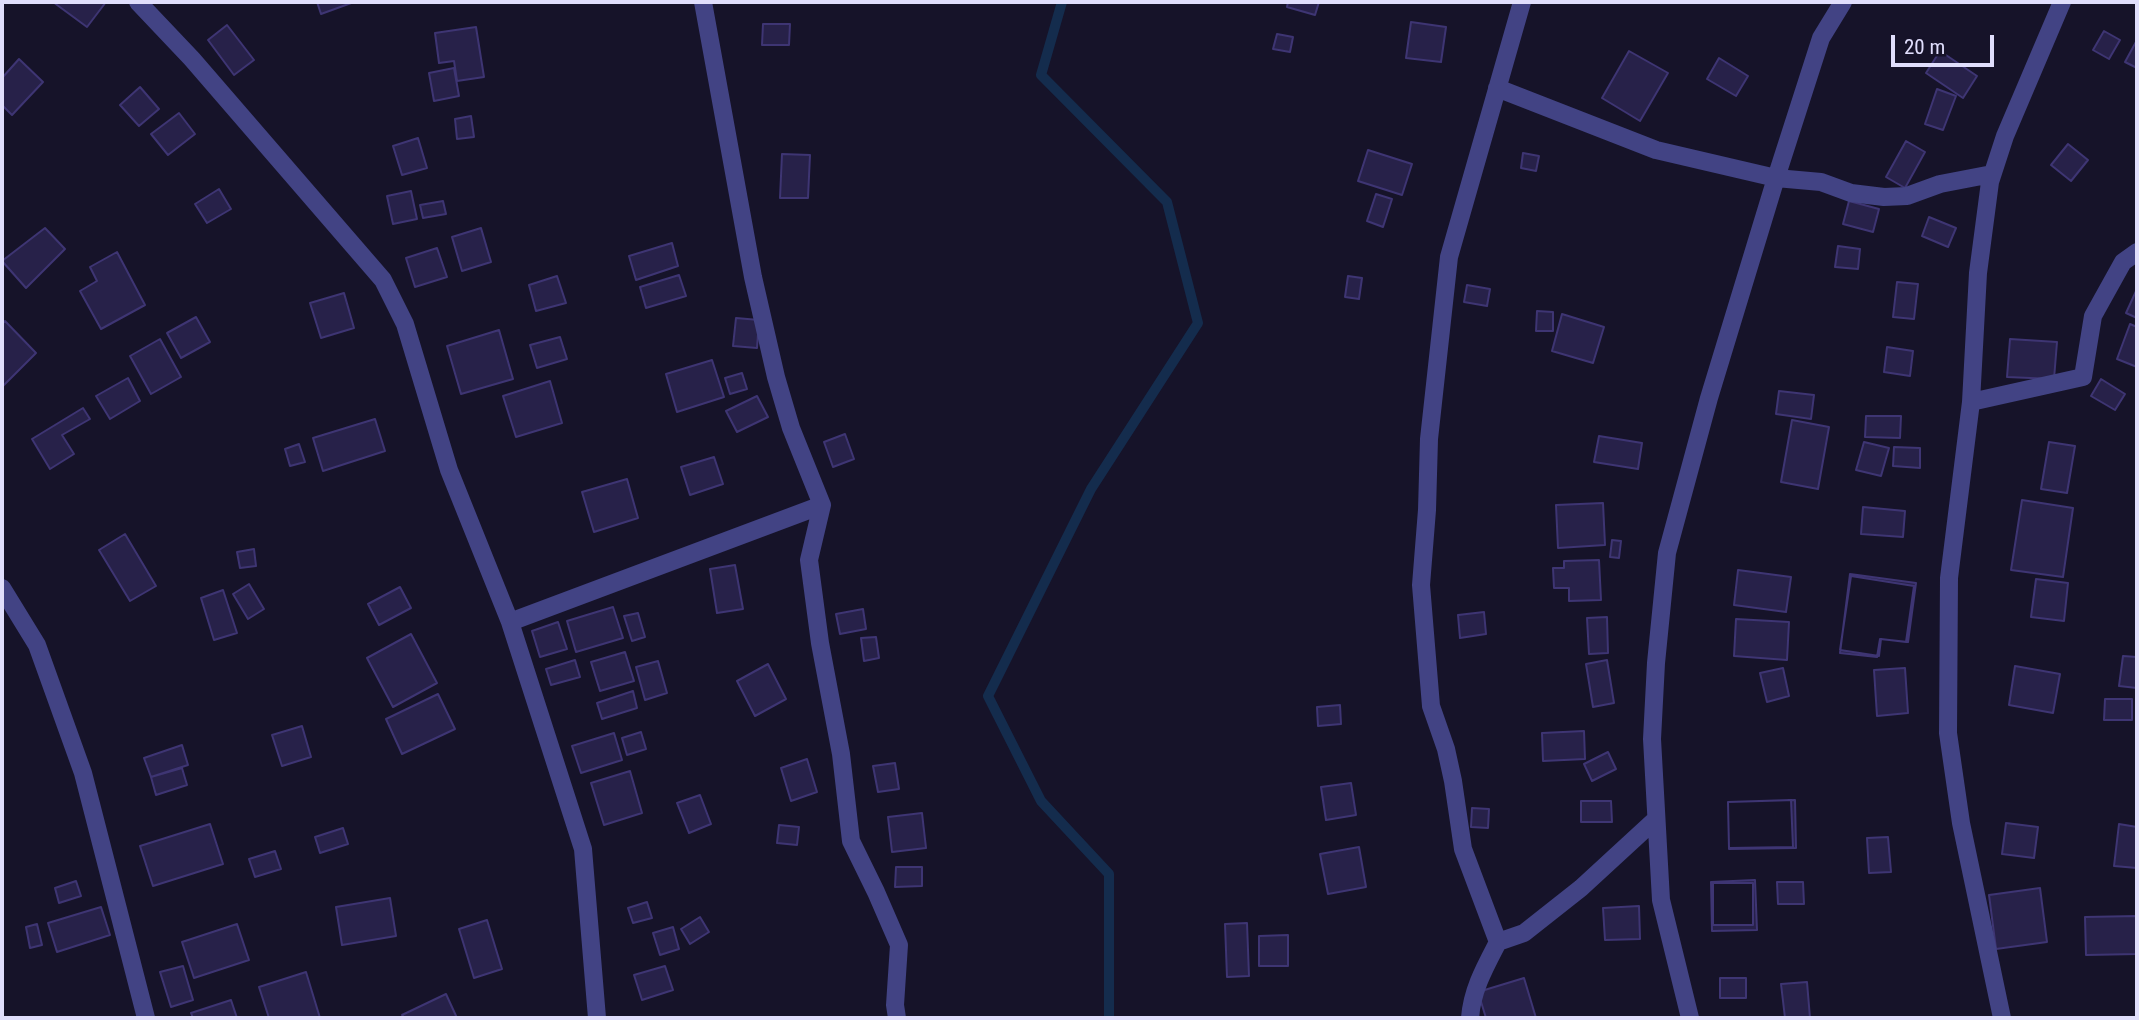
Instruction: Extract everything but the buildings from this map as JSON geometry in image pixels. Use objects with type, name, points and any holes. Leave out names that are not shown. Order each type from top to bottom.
[{"type":"street","points":[[138,2],[192,59],[383,280],[405,324],[449,470],[510,622],[583,849],[597,1018]]},
{"type":"street","points":[[703,2],[753,277],[776,377],[790,428],[822,505],[809,560],[820,643],[841,754],[851,841],[898,945],[895,1004],[897,1018]]},
{"type":"street","points":[[1498,942],[1463,849],[1446,749],[1431,706],[1420,585],[1427,510],[1429,439],[1449,257],[1522,2]]},
{"type":"street","points":[[1690,1018],[1661,900],[1652,739],[1667,553],[1709,398],[1776,178],[1821,38],[1843,2]]},
{"type":"street","points":[[2002,1018],[1961,824],[1948,733],[1949,578],[1971,401],[1978,273],[1992,174],[2014,113],[2062,2]]},
{"type":"street","points":[[1497,88],[1656,150],[1776,178],[1821,181],[1851,193],[1884,197],[1907,196],[1940,184],[1992,174]]},
{"type":"street","points":[[1971,401],[2083,377],[2092,316],[2123,262],[2137,252]]},
{"type":"street","points":[[510,622],[822,505]]},
{"type":"street","points":[[2,588],[37,645],[83,773],[146,1018]]},
{"type":"street","points":[[1470,1018],[1480,978],[1498,942],[1524,933],[1581,888],[1656,819]]},
{"type":"waterway","points":[[1062,2],[1041,75],[1167,202],[1198,323],[1091,489],[988,696],[1041,801],[1109,874],[1109,1018]]}]
